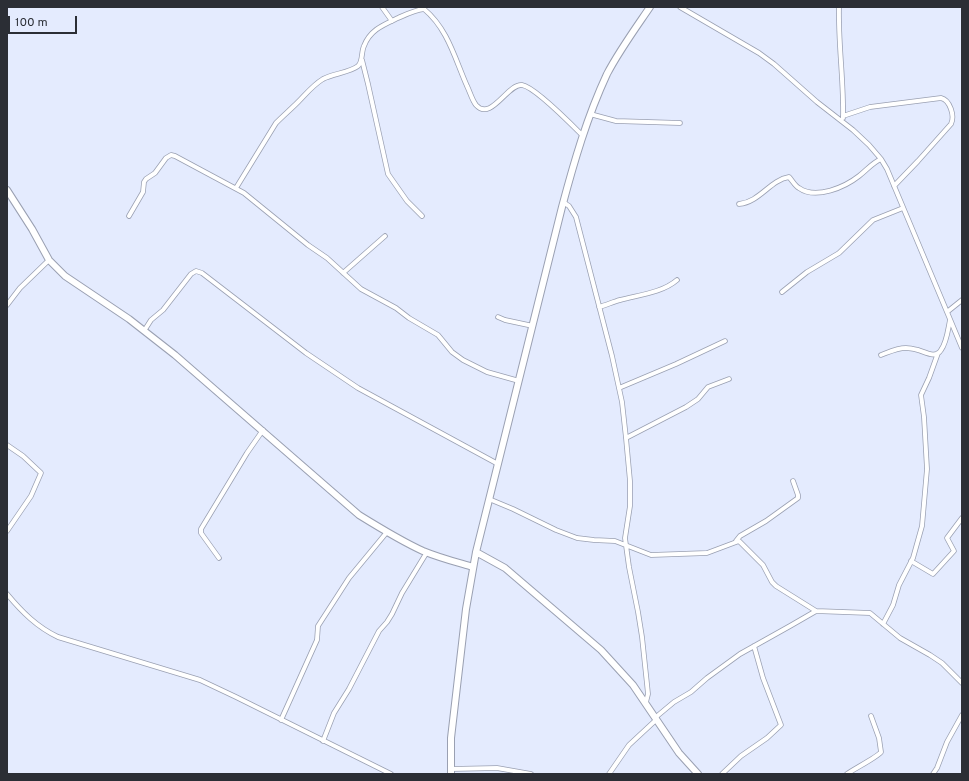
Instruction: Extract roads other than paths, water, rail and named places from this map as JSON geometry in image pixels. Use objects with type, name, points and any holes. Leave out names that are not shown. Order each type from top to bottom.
[{"type":"main road","points":[[451,772],[453,723],[466,609],[476,552],[574,163],[590,114],[608,74],[630,36],[650,7]]},
{"type":"main road","points":[[7,190],[32,229],[49,260],[65,276],[144,331],[175,355],[359,515],[403,541],[427,552],[473,567]]},
{"type":"main road","points":[[476,552],[504,568],[601,650],[633,685],[657,718],[679,753],[698,774]]},
{"type":"street","points":[[382,7],[392,21]]},
{"type":"street","points":[[680,7],[717,28],[727,36],[759,53],[774,64],[817,102],[843,119],[881,159],[887,169],[962,348]]},
{"type":"street","points":[[840,7],[839,22],[843,119]]},
{"type":"street","points":[[236,188],[276,123],[319,81],[354,68],[361,63],[363,48],[371,34],[377,28],[420,9],[424,9],[432,15],[445,33],[476,105],[482,109],[489,108],[502,100],[510,90],[516,86],[522,85],[540,96],[583,136]]},
{"type":"street","points":[[361,59],[388,174],[407,201],[422,216]]},
{"type":"street","points":[[843,119],[870,107],[893,103],[941,98],[948,102],[953,115],[951,124],[894,186]]},
{"type":"street","points":[[590,114],[616,121],[680,123]]},
{"type":"street","points":[[129,216],[143,192],[144,182],[146,179],[155,173],[166,158],[172,155],[176,156],[236,188],[308,245],[327,258],[361,289],[396,308],[409,318],[438,335],[452,352],[462,360],[487,372],[519,381]]},
{"type":"street","points":[[739,204],[751,201],[786,177],[789,177],[798,188],[803,190],[818,193],[827,192],[850,182],[869,166],[881,159]]},
{"type":"street","points":[[564,202],[569,206],[576,217],[619,388],[630,481],[630,506],[625,538],[642,637],[648,694],[646,702]]},
{"type":"street","points":[[782,292],[807,272],[839,253],[873,220],[903,208]]},
{"type":"street","points":[[343,272],[385,236]]},
{"type":"street","points":[[7,305],[20,288],[49,260]]},
{"type":"street","points":[[144,331],[151,320],[163,310],[191,274],[196,271],[202,273],[306,353],[358,388],[498,464]]},
{"type":"street","points":[[599,307],[618,300],[663,288],[671,285],[677,280]]},
{"type":"street","points":[[948,312],[962,300]]},
{"type":"street","points":[[498,317],[533,326]]},
{"type":"street","points":[[883,624],[893,605],[899,585],[918,544],[922,526],[928,469],[921,395],[938,353],[944,344],[950,320]]},
{"type":"street","points":[[619,388],[725,341]]},
{"type":"street","points":[[881,355],[906,348],[916,349],[930,354],[938,353]]},
{"type":"street","points":[[626,438],[689,405],[698,399],[708,387],[729,379]]},
{"type":"street","points":[[219,558],[201,533],[201,529],[247,453],[263,430]]},
{"type":"street","points":[[7,445],[23,456],[41,473],[32,496],[7,531]]},
{"type":"street","points":[[489,499],[556,530],[578,538],[615,541],[651,555],[707,553],[736,541],[740,536],[766,521],[798,498],[793,481]]},
{"type":"street","points":[[911,561],[933,574],[954,551],[947,538],[962,518]]},
{"type":"street","points":[[281,720],[317,640],[318,626],[349,578],[387,532]]},
{"type":"street","points":[[736,541],[742,543],[758,559],[776,586],[816,611]]},
{"type":"street","points":[[323,741],[334,713],[349,689],[379,630],[392,614],[402,593],[427,552]]},
{"type":"street","points":[[7,594],[21,611],[34,623],[51,634],[200,680],[391,774]]},
{"type":"street","points":[[609,774],[629,745],[674,702],[691,692],[723,665],[816,611],[870,613],[900,638],[930,654],[962,681]]},
{"type":"street","points":[[722,774],[741,756],[767,738],[781,725],[763,678],[754,646]]},
{"type":"street","points":[[933,774],[938,768],[947,742],[962,715]]},
{"type":"street","points":[[847,774],[856,767],[880,755],[879,738],[871,716]]},
{"type":"street","points":[[451,772],[497,768],[531,774]]}]
